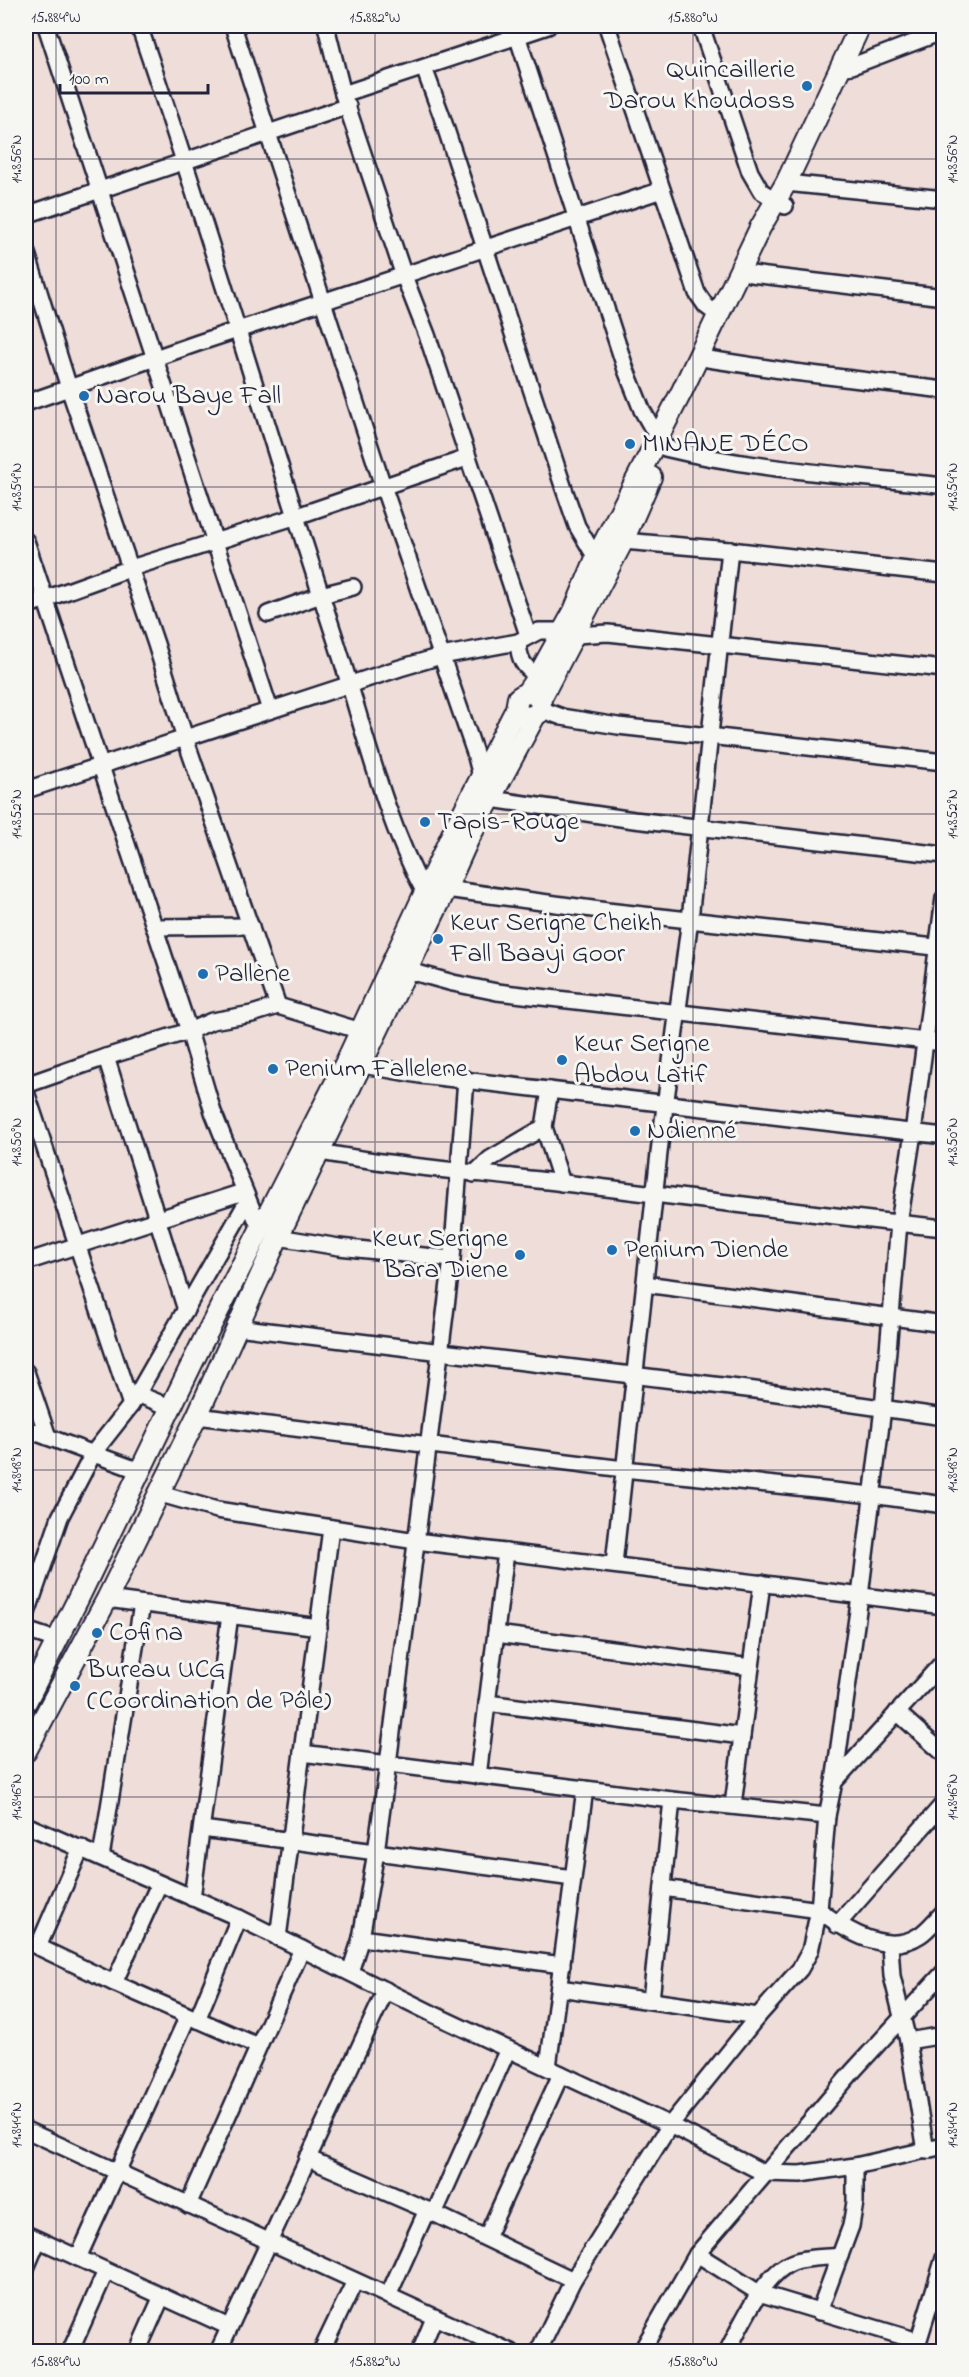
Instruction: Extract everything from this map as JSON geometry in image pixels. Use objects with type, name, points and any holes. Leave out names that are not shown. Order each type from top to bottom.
[{"type":"main road","points":[[536,704],[538,676],[569,633],[623,541],[661,443],[718,315],[791,184],[846,67],[858,28]]},
{"type":"main road","points":[[26,1702],[260,1229],[406,970],[468,840],[491,799],[569,633],[574,611],[596,558],[708,359],[751,274],[780,203]]},
{"type":"main road","points":[[26,1751],[107,1599],[157,1493],[197,1416],[236,1327],[320,1152],[354,1064],[361,1031],[481,776],[516,709],[518,698],[536,704]]},
{"type":"street","points":[[46,26],[270,710]]},
{"type":"street","points":[[139,26],[185,161],[239,331],[294,517],[351,685],[386,801],[411,866],[425,893]]},
{"type":"street","points":[[233,26],[383,486],[481,776]]},
{"type":"street","points":[[326,26],[345,100],[404,276],[427,335],[523,638],[519,654],[525,668],[538,676]]},
{"type":"street","points":[[26,215],[268,133],[516,30],[548,26]]},
{"type":"street","points":[[607,26],[697,292],[706,306],[718,315]]},
{"type":"street","points":[[701,26],[743,156],[758,187],[780,203]]},
{"type":"street","points":[[516,30],[626,370],[642,410],[661,443],[689,454],[944,486]]},
{"type":"street","points":[[846,67],[944,31]]},
{"type":"street","points":[[424,68],[564,489],[577,526],[596,558]]},
{"type":"street","points":[[791,184],[944,199]]},
{"type":"street","points":[[26,403],[662,190]]},
{"type":"street","points":[[26,250],[69,388],[131,568],[185,738],[278,1006]]},
{"type":"street","points":[[751,274],[944,297]]},
{"type":"street","points":[[708,359],[944,390]]},
{"type":"street","points":[[26,606],[131,568],[294,517],[467,458]]},
{"type":"street","points":[[26,541],[189,1031],[213,1112],[245,1197],[260,1229]]},
{"type":"street","points":[[623,541],[730,550],[944,574]]},
{"type":"street","points":[[614,1564],[655,1194],[690,920],[730,550]]},
{"type":"street","points":[[268,614],[321,595],[353,587]]},
{"type":"street","points":[[26,790],[441,656],[523,638],[539,631],[608,633],[944,669]]},
{"type":"street","points":[[536,704],[562,717],[578,720],[944,762]]},
{"type":"street","points":[[491,799],[565,812],[944,855]]},
{"type":"street","points":[[446,889],[595,910],[940,947]]},
{"type":"street","points":[[540,2351],[573,2280],[670,2125],[758,2016],[800,1969],[810,1951],[819,1910],[827,1816],[834,1782],[860,1596],[883,1408],[899,1224],[940,947],[944,898]]},
{"type":"street","points":[[154,927],[251,926]]},
{"type":"street","points":[[406,970],[497,992],[944,1043]]},
{"type":"street","points":[[26,1085],[189,1031],[212,1021],[252,1014],[278,1006],[361,1031]]},
{"type":"street","points":[[106,1057],[186,1310]]},
{"type":"street","points":[[354,1064],[550,1090],[944,1136]]},
{"type":"street","points":[[350,1972],[361,1938],[388,1764],[452,1259],[466,1079]]},
{"type":"street","points":[[550,1090],[544,1127],[561,1183]]},
{"type":"street","points":[[26,1092],[76,1246],[134,1399]]},
{"type":"street","points":[[474,1174],[490,1159],[544,1127]]},
{"type":"street","points":[[320,1152],[366,1161],[457,1173],[944,1228]]},
{"type":"street","points":[[26,1263],[158,1219],[245,1197]]},
{"type":"street","points":[[26,1616],[60,1517],[94,1452],[134,1399],[172,1329],[186,1310],[245,1197]]},
{"type":"street","points":[[278,1237],[339,1247],[452,1259]]},
{"type":"street","points":[[645,1284],[944,1324]]},
{"type":"street","points":[[236,1327],[635,1375],[944,1417]]},
{"type":"street","points":[[26,1372],[48,1437]]},
{"type":"street","points":[[134,1399],[172,1408]]},
{"type":"street","points":[[197,1416],[624,1469],[872,1495],[944,1505]]},
{"type":"street","points":[[26,1429],[94,1452],[140,1471]]},
{"type":"street","points":[[157,1493],[217,1510],[416,1541],[944,1606]]},
{"type":"street","points":[[278,1938],[331,1528]]},
{"type":"street","points":[[478,1776],[506,1552]]},
{"type":"street","points":[[733,1805],[762,1583]]},
{"type":"street","points":[[107,1599],[318,1627]]},
{"type":"street","points":[[101,1857],[142,1604]]},
{"type":"street","points":[[192,1898],[230,1616]]},
{"type":"street","points":[[26,1630],[56,1640]]},
{"type":"street","points":[[496,1634],[752,1667]]},
{"type":"street","points":[[834,1782],[944,1661]]},
{"type":"street","points":[[487,1703],[742,1736]]},
{"type":"street","points":[[897,1712],[944,1754]]},
{"type":"street","points":[[302,1753],[672,1800],[827,1816]]},
{"type":"street","points":[[486,2238],[555,2070],[559,1989],[585,1789]]},
{"type":"street","points":[[651,2000],[672,1800]]},
{"type":"street","points":[[837,1925],[944,1803]]},
{"type":"street","points":[[26,1825],[239,1918],[670,2125],[764,2173],[800,2174],[855,2166],[944,2146]]},
{"type":"street","points":[[202,1829],[573,1878]]},
{"type":"street","points":[[81,1848],[32,1944],[114,1983],[258,2046]]},
{"type":"street","points":[[114,1983],[159,1884]]},
{"type":"street","points":[[663,1888],[819,1910],[837,1925],[890,1945],[920,1935],[944,1912]]},
{"type":"street","points":[[78,2258],[239,1918]]},
{"type":"street","points":[[361,1938],[562,1965]]},
{"type":"street","points":[[890,1945],[892,1976],[908,2041],[926,2151]]},
{"type":"street","points":[[188,2205],[302,1950]]},
{"type":"street","points":[[641,2352],[697,2254],[764,2173],[902,2016],[944,1972]]},
{"type":"street","points":[[559,1989],[758,2016]]},
{"type":"street","points":[[219,2352],[386,1990]]},
{"type":"street","points":[[908,2041],[944,2035]]},
{"type":"street","points":[[388,2296],[508,2049]]},
{"type":"street","points":[[26,2130],[511,2352]]},
{"type":"street","points":[[307,2158],[430,2212],[573,2280]]},
{"type":"street","points":[[819,2312],[851,2226],[855,2202],[855,2166]]},
{"type":"street","points":[[26,2268],[32,2237],[230,2327]]},
{"type":"street","points":[[697,2254],[759,2293],[916,2346],[939,2290],[944,2258]]},
{"type":"street","points":[[727,2352],[759,2293],[787,2265],[796,2261],[840,2256]]},
{"type":"street","points":[[70,2352],[106,2271]]},
{"type":"street","points":[[321,2352],[355,2281]]},
{"type":"street","points":[[137,2352],[162,2296]]},
{"type":"street","points":[[420,2352],[434,2318]]},
{"type":"place","name":"Quincaillerie Darou Khoudoss","points":[[807,86]]},
{"type":"place","name":"Narou Baye Fall","points":[[84,396]]},
{"type":"place","name":"MINANE DÉCO","points":[[630,444]]},
{"type":"place","name":"Tapis-Rouge","points":[[425,822]]},
{"type":"place","name":"Keur Serigne Cheikh Fall Baayi Goor","points":[[438,939]]},
{"type":"place","name":"Pallène","points":[[203,974]]},
{"type":"place","name":"Keur Serigne Abdou Latif","points":[[562,1060]]},
{"type":"place","name":"Penium Fallelene","points":[[273,1069]]},
{"type":"place","name":"Ndienné","points":[[635,1131]]},
{"type":"place","name":"Penium Diende","points":[[612,1250]]},
{"type":"place","name":"Keur Serigne Bara Diene","points":[[520,1255]]},
{"type":"place","name":"Cofina","points":[[97,1633]]},
{"type":"place","name":"Bureau UCG (Coordination de Pôle)","points":[[75,1686]]}]
